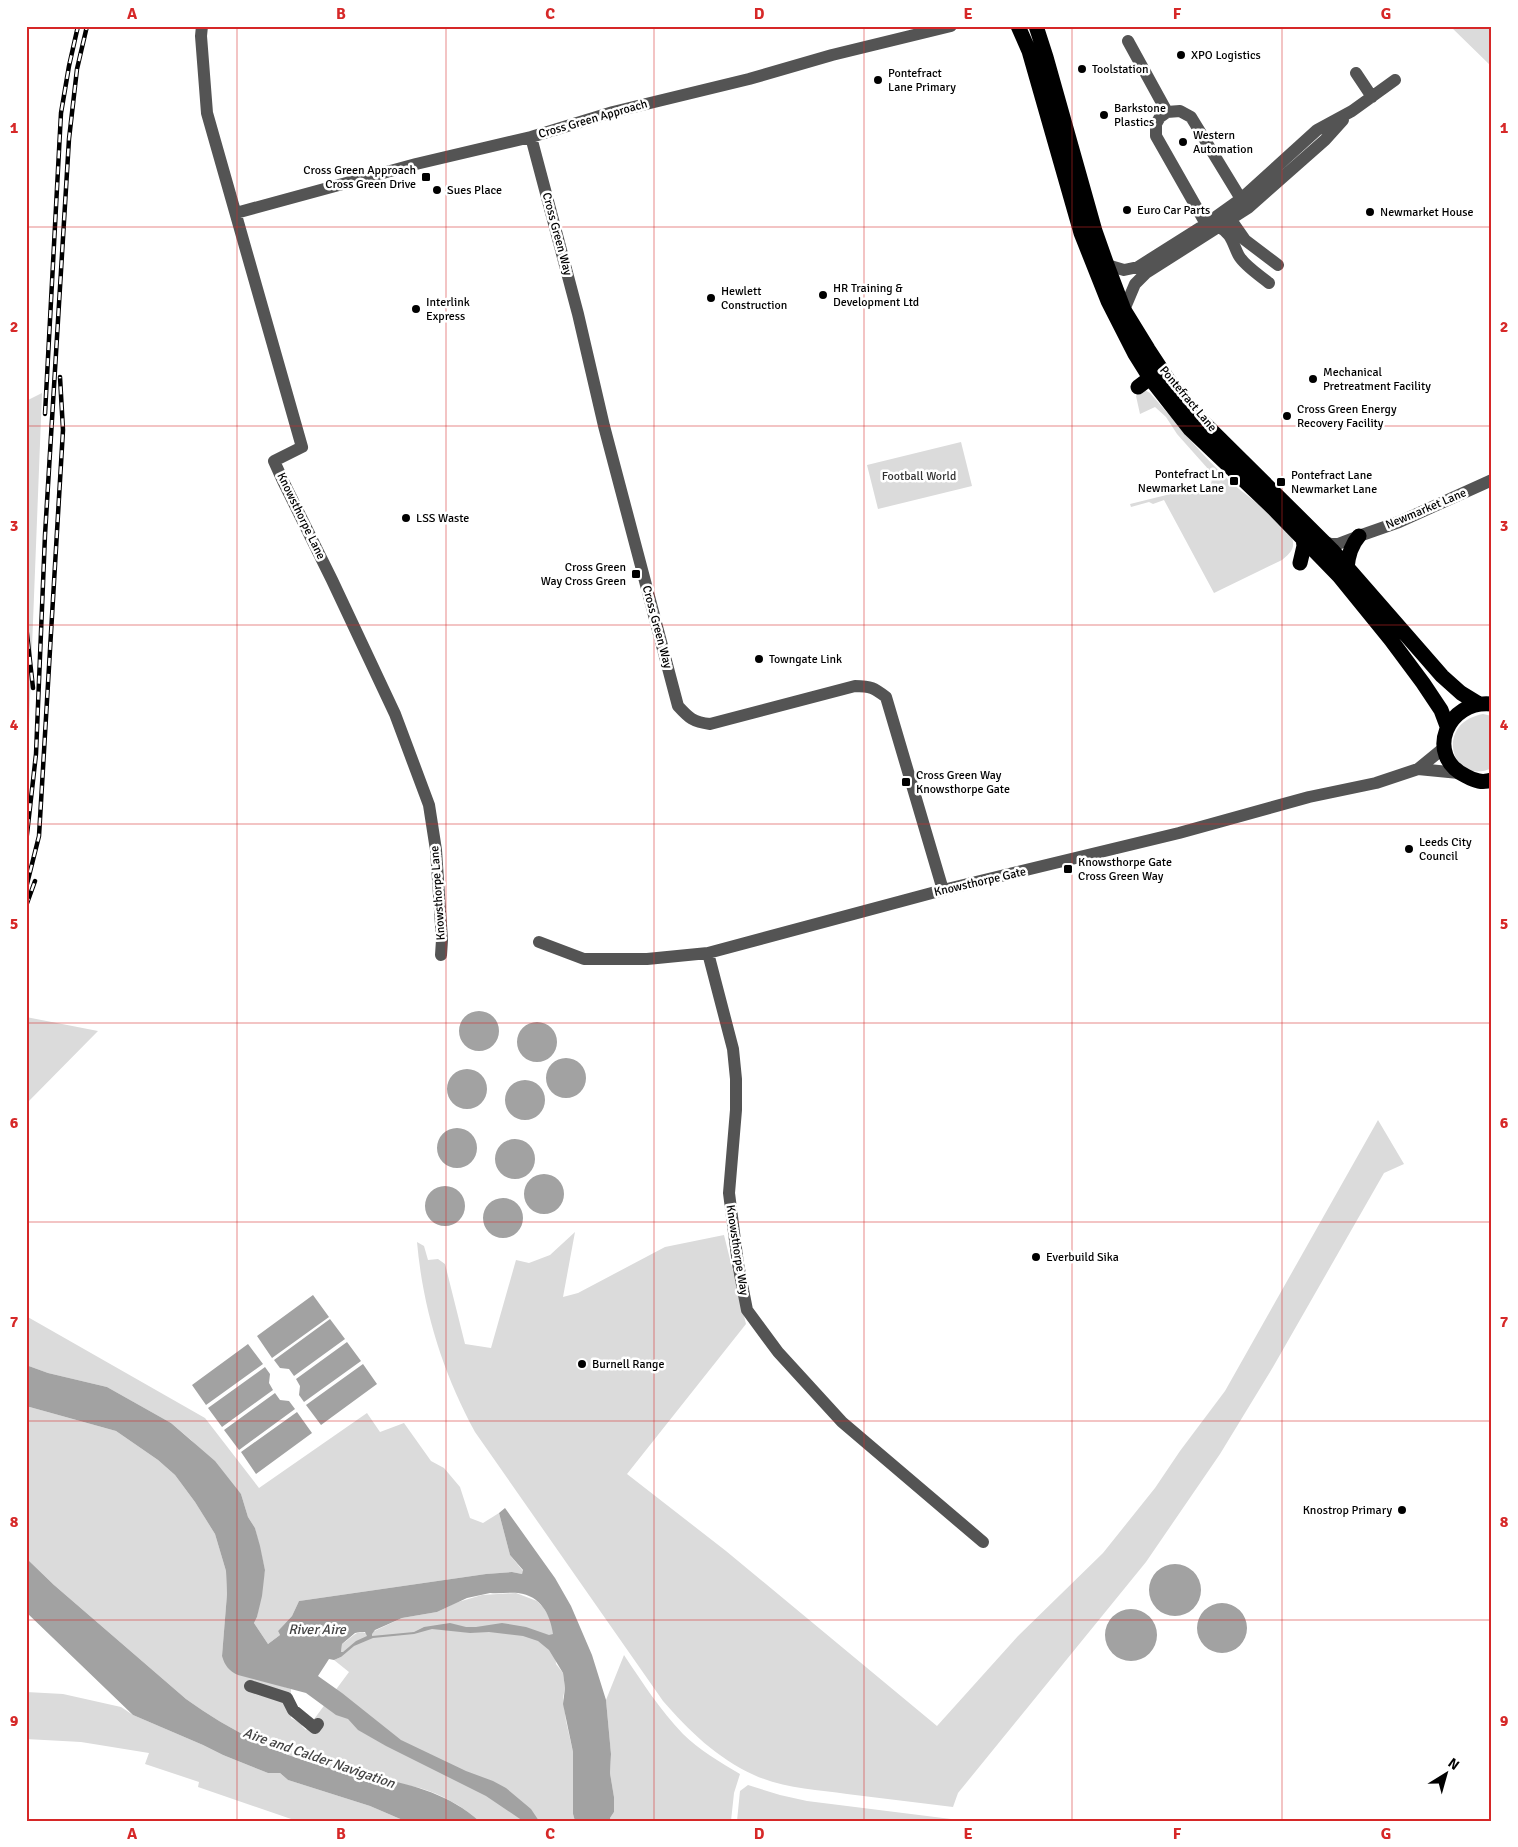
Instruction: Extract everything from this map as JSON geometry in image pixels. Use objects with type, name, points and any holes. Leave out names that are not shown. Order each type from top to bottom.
[{"type":"highway","name":"Pontefract Lane","points":[[1018,26],[1029,51],[1081,233],[1108,301],[1150,378],[1190,429],[1303,538],[1339,576],[1391,640],[1427,690],[1440,710],[1447,726]]},
{"type":"highway","name":"Pontefract Lane","points":[[1036,26],[1095,231],[1107,265],[1124,310],[1168,381],[1196,415],[1323,541],[1442,676],[1461,693],[1485,704]]},
{"type":"highway","points":[[1138,387],[1150,378]]},
{"type":"highway","points":[[1347,568],[1349,554],[1359,536]]},
{"type":"highway","points":[[1300,563],[1304,546],[1303,538]]},
{"type":"highway","points":[[1485,704],[1468,708],[1455,716],[1447,726],[1444,737],[1449,764],[1459,773],[1475,781],[1490,783]]},
{"type":"street","name":"Knowsthorpe Lane","points":[[202,26],[201,36],[207,113],[302,447],[274,461],[395,714],[429,805],[436,850],[442,940],[441,955]]},
{"type":"street","name":"Cross Green Approach","points":[[236,213],[416,164],[531,137],[613,112],[749,79],[832,55],[951,26]]},
{"type":"street","points":[[1128,41],[1168,112]]},
{"type":"street","points":[[1356,73],[1372,97]]},
{"type":"street","points":[[1107,265],[1124,270],[1138,267],[1206,224],[1395,80]]},
{"type":"street","points":[[1206,224],[1156,136],[1156,124],[1160,117],[1168,112],[1180,111],[1191,117],[1241,199],[1235,217],[1245,240],[1278,265]]},
{"type":"street","points":[[1124,310],[1135,284],[1146,273],[1235,217],[1325,132]]},
{"type":"street","name":"Cross Green Way","points":[[531,137],[578,314],[604,426],[678,706],[686,716],[697,723],[710,724],[855,686],[869,686],[878,690],[886,697],[943,890]]},
{"type":"street","points":[[1206,224],[1215,224],[1225,218],[1235,217]]},
{"type":"street","points":[[1219,227],[1224,229],[1234,242],[1239,256],[1269,283]]},
{"type":"street","name":"Newmarket Lane","points":[[1323,541],[1338,544],[1399,522],[1491,481]]},
{"type":"street","name":"Knowsthorpe Gate","points":[[1418,770],[1445,748]]},
{"type":"street","name":"Knowsthorpe Gate","points":[[539,942],[584,959],[647,959],[708,953],[943,890],[1179,833],[1308,797],[1376,783],[1418,770],[1459,773]]},
{"type":"street","name":"Knowsthorpe Way","points":[[708,953],[733,1049],[736,1079],[736,1110],[728,1193],[738,1264],[747,1310],[778,1352],[842,1422],[983,1542]]},
{"type":"street","points":[[250,1686],[287,1698],[293,1710],[315,1728],[318,1724]]},
{"type":"green space","points":[[1450,26],[1492,26],[1492,67]]},
{"type":"green space","points":[[1145,390],[1150,393],[1222,474],[1288,531],[1293,545],[1287,556],[1214,593],[1164,500],[1153,504],[1149,502],[1131,507],[1130,504],[1211,484],[1212,479],[1209,470],[1177,434],[1166,417],[1155,407],[1140,414],[1136,396],[1140,391]]},
{"type":"green space","points":[[42,393],[28,749],[26,762],[26,401]]},
{"type":"green space","name":"Football World","points":[[961,442],[972,486],[878,509],[867,465]]},
{"type":"green space","points":[[1483,714],[1492,716],[1492,768],[1478,772],[1467,769],[1458,762],[1453,740],[1458,729],[1467,720]]},
{"type":"green space","points":[[26,1017],[98,1031],[26,1104]]},
{"type":"green space","points":[[1378,1120],[1404,1164],[1384,1173],[1273,1367],[1220,1454],[1146,1562],[958,1793],[953,1807],[812,1790],[776,1783],[754,1775],[728,1760],[704,1743],[683,1723],[663,1701],[475,1432],[444,1364],[424,1292],[417,1242],[424,1246],[428,1260],[438,1259],[445,1264],[465,1344],[491,1348],[516,1260],[529,1263],[550,1255],[575,1232],[563,1297],[578,1293],[665,1247],[724,1235],[746,1324],[627,1474],[726,1551],[937,1726],[1018,1636],[1103,1553],[1155,1488],[1225,1391]]},
{"type":"green space","points":[[26,1316],[205,1418],[259,1488],[367,1413],[380,1432],[404,1423],[431,1461],[444,1468],[460,1487],[470,1518],[483,1523],[499,1513],[510,1555],[523,1571],[522,1574],[512,1572],[486,1574],[299,1601],[292,1616],[278,1631],[280,1635],[268,1644],[254,1623],[257,1617],[265,1570],[255,1528],[248,1517],[241,1494],[191,1440],[171,1423],[107,1387],[48,1373],[26,1365]]},
{"type":"green space","points":[[26,1406],[116,1431],[158,1460],[175,1475],[215,1534],[226,1571],[227,1594],[222,1656],[272,1683],[291,1689],[291,1718],[303,1724],[302,1726],[306,1730],[349,1672],[334,1660],[341,1657],[343,1653],[341,1652],[342,1644],[357,1633],[368,1634],[402,1618],[437,1612],[458,1602],[482,1595],[516,1593],[537,1601],[552,1622],[556,1664],[563,1673],[565,1688],[563,1698],[573,1752],[573,1814],[575,1821],[479,1821],[444,1797],[420,1788],[328,1768],[281,1752],[248,1737],[186,1699],[54,1585],[26,1558]]},
{"type":"green space","points":[[624,1655],[659,1706],[683,1734],[703,1751],[740,1774],[734,1793],[731,1821],[611,1821],[610,1818],[614,1812],[614,1797],[610,1773],[611,1754],[606,1700]]},
{"type":"green space","points":[[26,1692],[63,1694],[121,1707],[133,1715],[223,1755],[268,1773],[280,1773],[288,1780],[370,1806],[405,1821],[297,1821],[198,1787],[199,1782],[145,1764],[149,1753],[81,1742],[26,1739]]},
{"type":"green space","points":[[748,1785],[807,1801],[967,1821],[737,1821],[740,1791]]},
{"type":"water","points":[[483,1011],[490,1014],[496,1020],[499,1031],[498,1039],[490,1048],[483,1051],[475,1051],[468,1048],[460,1039],[459,1027],[462,1020],[471,1012]]},
{"type":"water","points":[[541,1022],[548,1025],[554,1031],[557,1042],[556,1050],[548,1059],[541,1062],[533,1062],[526,1059],[518,1050],[517,1038],[520,1031],[529,1023]]},
{"type":"water","points":[[570,1058],[577,1061],[583,1067],[586,1078],[585,1086],[577,1095],[570,1098],[562,1098],[555,1095],[547,1086],[546,1074],[549,1067],[558,1059]]},
{"type":"water","points":[[471,1069],[478,1072],[484,1078],[487,1089],[486,1097],[478,1106],[471,1109],[463,1109],[456,1106],[448,1097],[447,1085],[450,1078],[459,1070]]},
{"type":"water","points":[[529,1080],[536,1083],[542,1089],[545,1100],[544,1108],[536,1117],[529,1120],[521,1120],[514,1117],[506,1108],[505,1096],[508,1089],[517,1081]]},
{"type":"water","points":[[461,1128],[468,1131],[474,1137],[477,1148],[476,1156],[468,1165],[461,1168],[453,1168],[446,1165],[438,1156],[437,1144],[440,1137],[449,1129]]},
{"type":"water","points":[[519,1139],[526,1142],[532,1148],[535,1159],[534,1167],[526,1176],[519,1179],[511,1179],[504,1176],[496,1167],[495,1155],[498,1148],[507,1140]]},
{"type":"water","points":[[548,1174],[555,1177],[561,1183],[564,1194],[563,1202],[555,1211],[548,1214],[540,1214],[533,1211],[525,1202],[524,1190],[527,1183],[536,1175]]},
{"type":"water","points":[[449,1186],[456,1189],[462,1195],[465,1206],[464,1214],[456,1223],[449,1226],[441,1226],[434,1223],[426,1214],[425,1202],[428,1195],[437,1187]]},
{"type":"water","points":[[507,1198],[514,1201],[520,1207],[523,1218],[522,1226],[514,1235],[507,1238],[499,1238],[492,1235],[484,1226],[483,1214],[486,1207],[495,1199]]},
{"type":"water","points":[[313,1295],[329,1317],[272,1358],[257,1336]]},
{"type":"water","points":[[330,1319],[345,1339],[294,1376],[289,1369],[280,1368],[274,1360]]},
{"type":"water","points":[[347,1342],[361,1361],[304,1402],[299,1395],[300,1386],[296,1379]]},
{"type":"water","points":[[248,1344],[263,1364],[206,1405],[192,1385]]},
{"type":"water","points":[[363,1364],[377,1384],[321,1425],[306,1405]]},
{"type":"water","name":"River Aire","points":[[26,1365],[48,1373],[107,1387],[171,1423],[215,1461],[241,1494],[248,1517],[255,1528],[265,1570],[262,1596],[254,1623],[268,1644],[280,1635],[278,1631],[292,1616],[299,1601],[486,1574],[512,1572],[522,1574],[523,1570],[510,1555],[499,1513],[505,1508],[555,1578],[571,1606],[592,1655],[606,1700],[611,1754],[610,1773],[614,1797],[614,1812],[610,1818],[611,1821],[575,1821],[573,1814],[573,1752],[563,1704],[565,1688],[563,1673],[549,1650],[538,1641],[523,1636],[489,1632],[470,1633],[432,1629],[414,1634],[373,1638],[354,1646],[341,1657],[334,1660],[329,1659],[318,1676],[401,1740],[506,1788],[531,1809],[539,1821],[523,1821],[486,1796],[358,1730],[348,1719],[336,1715],[306,1693],[238,1675],[230,1670],[222,1656],[227,1594],[226,1571],[215,1534],[175,1475],[158,1460],[116,1431],[26,1406]],"holes":[[[490,1593],[518,1593],[533,1598],[547,1613],[553,1634],[549,1635],[526,1627],[502,1623],[476,1627],[466,1627],[450,1623],[424,1627],[414,1632],[372,1636],[375,1630],[402,1618],[437,1612],[467,1598]],[[365,1632],[367,1636],[356,1641],[341,1652],[342,1644],[355,1633]]]},
{"type":"water","points":[[265,1367],[270,1374],[269,1383],[273,1390],[222,1427],[208,1408]]},
{"type":"water","points":[[275,1393],[280,1400],[289,1401],[295,1409],[239,1450],[224,1430]]},
{"type":"water","points":[[297,1412],[312,1433],[256,1474],[241,1452]]},
{"type":"water","points":[[26,1558],[54,1585],[186,1699],[216,1719],[248,1737],[298,1759],[422,1789],[461,1807],[479,1821],[405,1821],[370,1806],[288,1780],[280,1773],[268,1773],[133,1715],[26,1612]]},
{"type":"water","points":[[1170,1564],[1180,1564],[1190,1568],[1197,1575],[1201,1590],[1197,1605],[1190,1612],[1180,1616],[1170,1616],[1160,1612],[1153,1605],[1149,1595],[1149,1585],[1153,1575],[1160,1568]]},
{"type":"water","points":[[1227,1603],[1240,1610],[1246,1618],[1246,1638],[1240,1646],[1232,1652],[1217,1653],[1204,1646],[1198,1638],[1197,1623],[1204,1610],[1212,1604]]},
{"type":"water","points":[[1131,1609],[1141,1611],[1149,1617],[1155,1625],[1157,1635],[1155,1645],[1149,1653],[1141,1659],[1131,1661],[1121,1659],[1113,1653],[1107,1645],[1105,1635],[1107,1625],[1113,1617],[1121,1611]]},
{"type":"railway","points":[[45,414],[61,113],[78,26]]},
{"type":"railway","points":[[26,843],[36,754],[45,535],[69,139],[77,69],[87,26]]},
{"type":"railway","points":[[26,888],[39,836],[63,430],[60,377]]},
{"type":"railway","points":[[26,625],[33,688]]},
{"type":"railway","points":[[26,906],[35,881]]},
{"type":"place","name":"XPO Logistics","points":[[1181,55]]},
{"type":"place","name":"Toolstation","points":[[1082,69]]},
{"type":"place","name":"Pontefract Lane Primary","points":[[878,80]]},
{"type":"place","name":"Barkstone Plastics","points":[[1104,115]]},
{"type":"place","name":"Western Automation","points":[[1183,142]]},
{"type":"place","name":"Cross Green Approach Cross Green Drive","points":[[426,177]]},
{"type":"place","name":"Sues Place","points":[[437,190]]},
{"type":"place","name":"Euro Car Parts","points":[[1127,210]]},
{"type":"place","name":"Newmarket House","points":[[1370,212]]},
{"type":"place","name":"HR Training & Development Ltd","points":[[823,295]]},
{"type":"place","name":"Hewlett Construction","points":[[711,298]]},
{"type":"place","name":"Interlink Express","points":[[416,309]]},
{"type":"place","name":"Mechanical Pretreatment Facility","points":[[1313,379]]},
{"type":"place","name":"Cross Green Energy Recovery Facility","points":[[1287,416]]},
{"type":"place","name":"Pontefract Ln Newmarket Lane","points":[[1234,481]]},
{"type":"place","name":"Pontefract Lane Newmarket Lane","points":[[1281,482]]},
{"type":"place","name":"LSS Waste","points":[[406,518]]},
{"type":"place","name":"Cross Green Way Cross Green","points":[[636,574]]},
{"type":"place","name":"Towngate Link","points":[[759,659]]},
{"type":"place","name":"Cross Green Way Knowsthorpe Gate","points":[[906,782]]},
{"type":"place","name":"Leeds City Council","points":[[1409,849]]},
{"type":"place","name":"Knowsthorpe Gate Cross Green Way","points":[[1068,869]]},
{"type":"place","name":"Everbuild Sika","points":[[1036,1257]]},
{"type":"place","name":"Burnell Range","points":[[582,1364]]},
{"type":"place","name":"Knostrop Primary","points":[[1402,1510]]},
{"type":"water label","name":"Aire and Calder Navigation","points":[[319,1758]]}]
